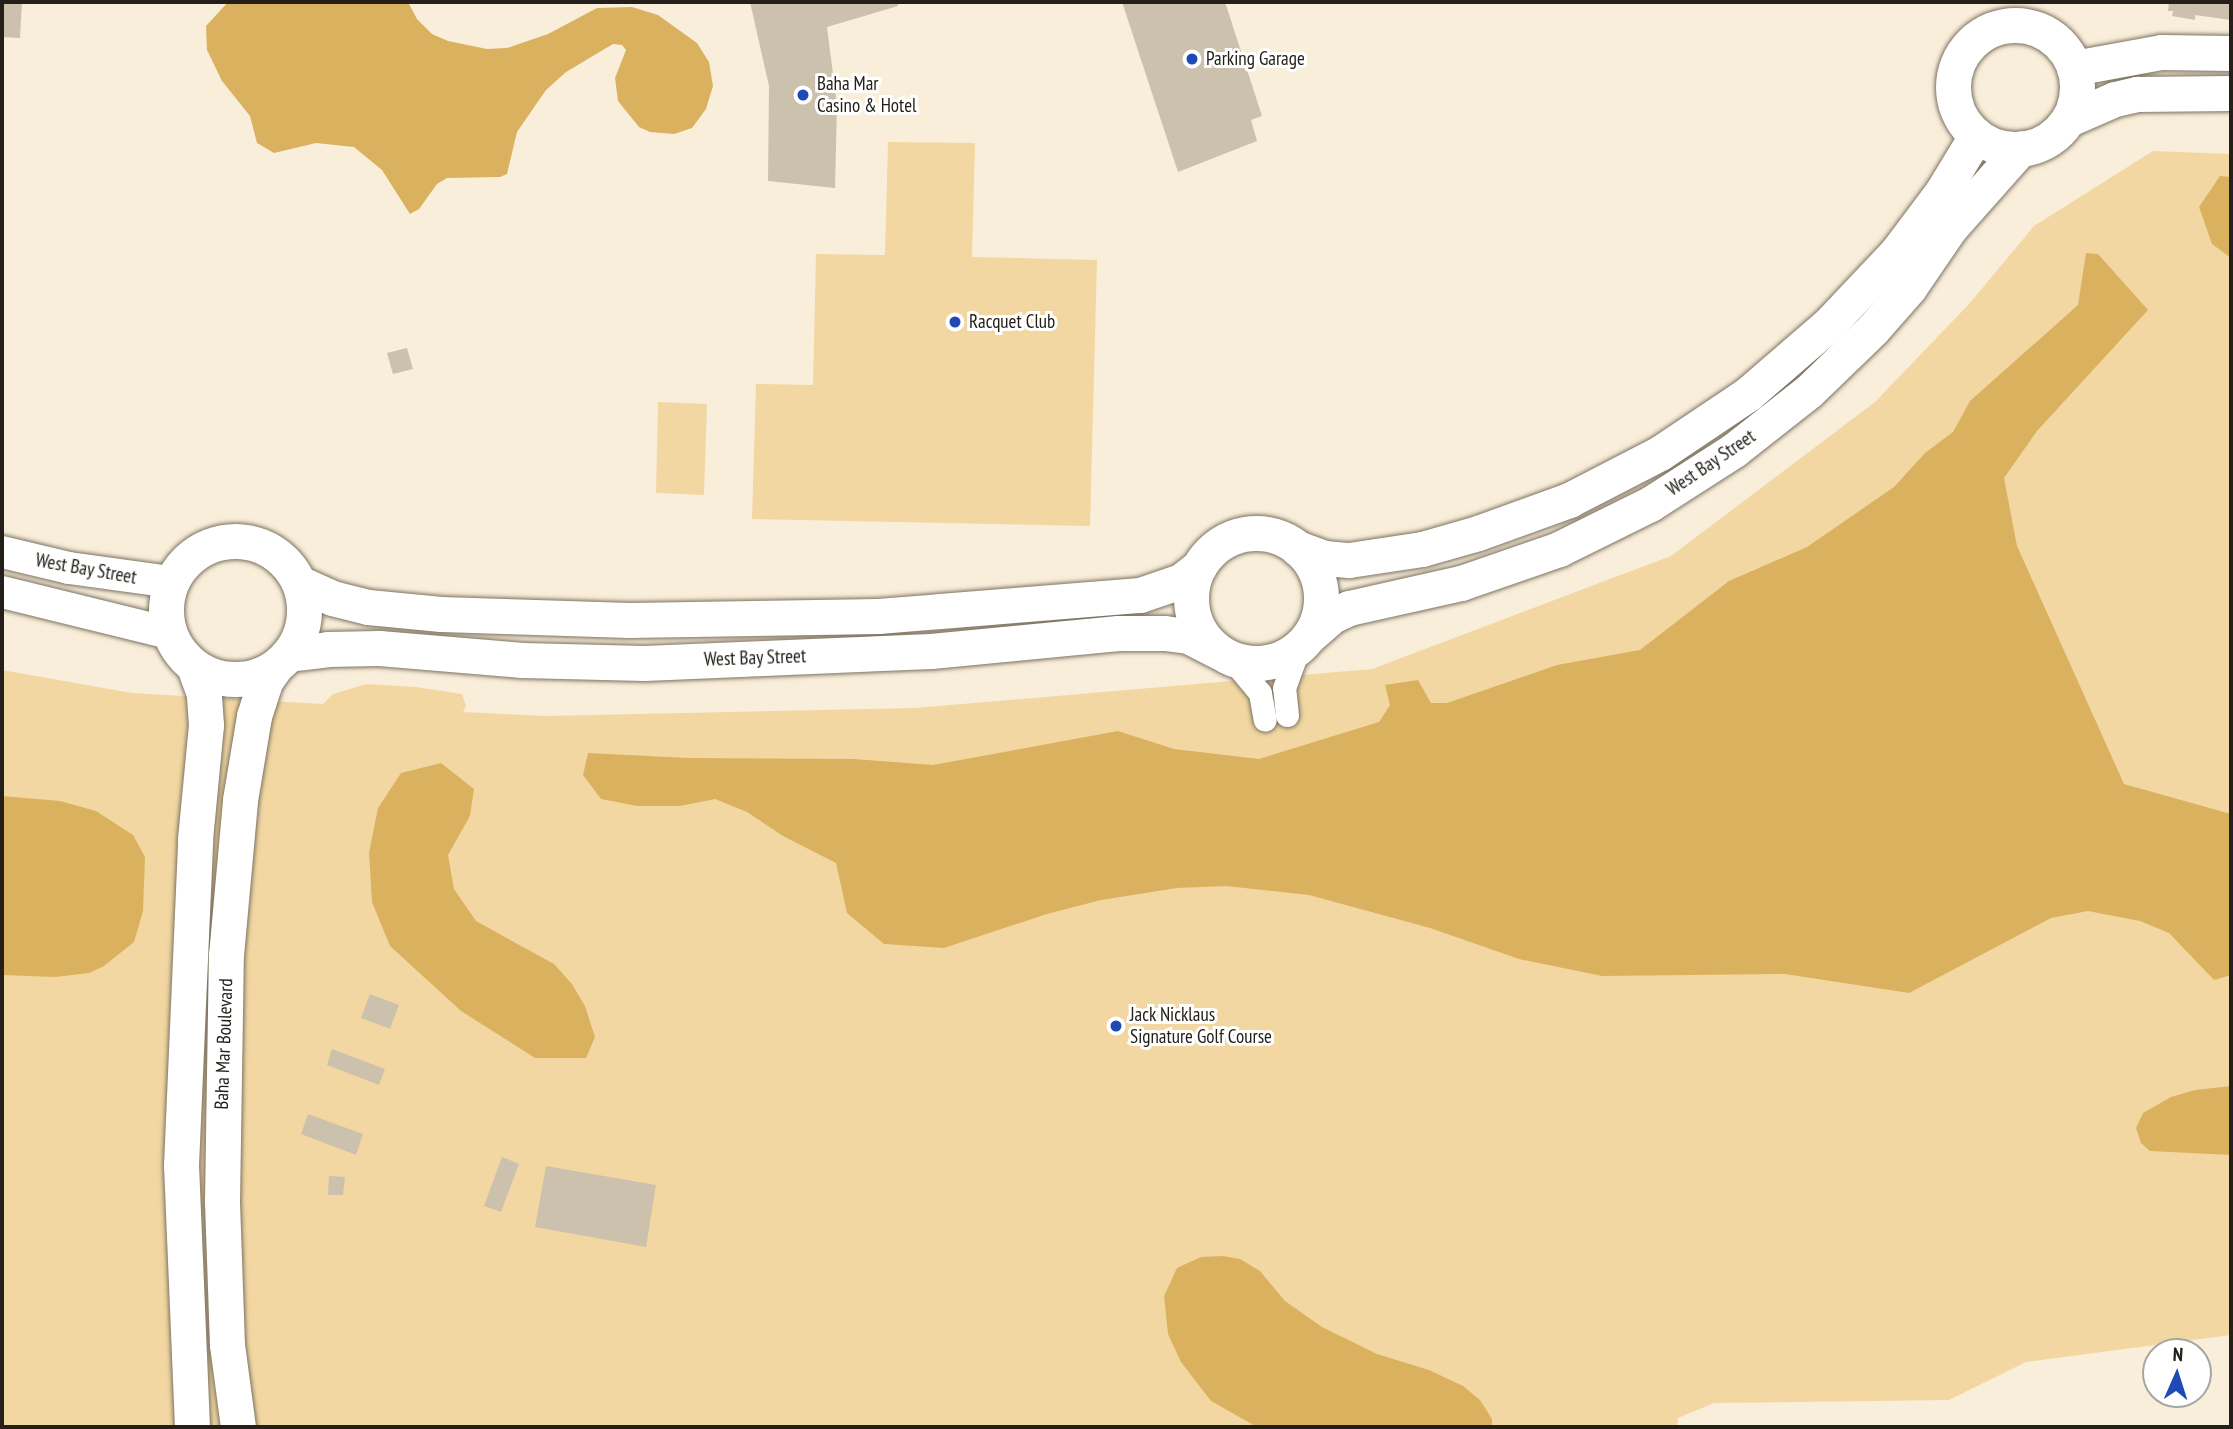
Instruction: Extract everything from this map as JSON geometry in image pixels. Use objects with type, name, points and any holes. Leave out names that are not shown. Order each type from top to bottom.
[{"type":"main road","points":[[2069,119],[2077,98],[2074,68],[2066,51],[2053,38],[2028,26],[2000,27],[1978,37],[1963,53],[1953,87],[1960,116],[1976,136],[1991,145],[2020,149],[2045,142],[2069,119],[2115,99],[2137,93],[2231,93]]},
{"type":"main road","points":[[2074,68],[2161,52],[2231,53]]},
{"type":"main road","name":"West Bay Street","points":[[1297,548],[1324,558],[1349,560],[1422,549],[1478,533],[1569,500],[1660,453],[1748,394],[1829,324],[1896,252],[1942,192],[1976,136]]},
{"type":"main road","name":"West Bay Street","points":[[1304,641],[1332,616],[1349,608],[1461,583],[1559,549],[1650,504],[1734,450],[1809,391],[1873,328],[1909,288],[1950,228],[2020,149]]},
{"type":"main road","points":[[1245,534],[1277,537],[1297,548],[1312,565],[1321,593],[1320,610],[1304,641],[1273,661],[1245,662],[1224,654],[1198,627],[1192,607],[1192,586],[1199,567],[1220,544],[1245,534]]},
{"type":"main road","points":[[232,541],[255,544],[271,551],[288,566],[299,583],[304,619],[298,638],[282,660],[255,676],[235,679],[214,676],[194,666],[180,653],[169,633],[165,607],[171,582],[194,554],[206,547],[232,541]]},
{"type":"main road","name":"West Bay Street","points":[[2,552],[80,570],[171,582]]},
{"type":"main road","name":"West Bay Street","points":[[299,583],[331,598],[368,607],[441,614],[629,620],[878,616],[1140,595],[1181,581],[1199,567]]},
{"type":"main road","name":"West Bay Street","points":[[2,592],[169,633]]},
{"type":"main road","name":"West Bay Street","points":[[282,660],[327,649],[379,648],[522,660],[644,663],[931,651],[1118,633],[1188,636],[1224,654]]},
{"type":"main road","name":"Baha Mar Boulevard","points":[[238,1427],[227,1345],[222,1202],[226,955],[242,788],[254,716],[266,680],[282,660]]},
{"type":"main road","name":"Baha Mar Boulevard","points":[[192,1427],[180,1165],[194,839],[206,725],[204,694],[194,666]]},
{"type":"street","points":[[1224,654],[1260,693],[1276,717],[1284,688],[1304,641]]},
{"type":"shaded area","points":[[228,2],[408,2],[417,19],[432,34],[448,41],[487,49],[507,48],[548,34],[597,8],[632,7],[658,15],[697,43],[709,62],[713,86],[706,109],[692,128],[674,134],[650,132],[639,127],[618,101],[615,78],[626,50],[622,45],[613,44],[566,72],[546,90],[517,132],[507,174],[500,177],[447,178],[437,184],[419,209],[410,214],[382,170],[354,147],[316,143],[274,153],[257,143],[250,116],[222,81],[207,50],[206,26]]},
{"type":"shaded area","name":"Racquet Club","points":[[888,142],[975,143],[972,257],[1097,260],[1090,526],[752,519],[756,384],[813,385],[816,254],[885,255]]},
{"type":"shaded area","name":"Jack Nicklaus Signature Golf Course","points":[[2153,151],[2231,154],[2231,1335],[2208,1338],[2142,1338],[2142,1347],[2026,1362],[1949,1400],[1714,1403],[1678,1418],[1677,1427],[2,1427],[2,670],[132,693],[323,704],[333,694],[366,684],[416,687],[462,694],[466,706],[463,712],[546,716],[915,708],[1372,669],[1671,556],[1875,402],[1970,303],[2034,226]]},
{"type":"shaded area","points":[[2220,176],[2231,177],[2231,258],[2212,244],[2199,207]]},
{"type":"shaded area","points":[[2086,253],[2098,254],[2148,310],[2037,431],[2004,478],[2017,546],[2124,784],[2231,814],[2231,975],[2214,980],[2169,933],[2140,921],[2088,911],[2051,918],[1909,993],[1785,974],[1602,976],[1519,959],[1430,928],[1309,895],[1226,886],[1177,888],[1101,900],[1047,914],[944,948],[884,944],[847,913],[836,863],[783,836],[747,812],[715,799],[680,806],[637,806],[601,799],[583,775],[588,753],[688,758],[854,759],[933,765],[1118,731],[1174,749],[1259,759],[1379,722],[1390,705],[1385,685],[1418,680],[1431,703],[1447,703],[1557,665],[1640,650],[1729,581],[1807,547],[1894,487],[1925,453],[1953,432],[1970,401],[2078,305]]},
{"type":"shaded area","points":[[658,402],[707,404],[704,495],[656,493]]},
{"type":"shaded area","points":[[441,763],[474,789],[470,816],[448,855],[454,889],[476,921],[554,964],[572,984],[585,1006],[595,1037],[586,1058],[535,1058],[461,1011],[390,946],[372,902],[369,853],[378,808],[401,773]]},
{"type":"shaded area","points":[[2,796],[60,801],[96,811],[133,835],[145,857],[143,911],[134,942],[104,966],[89,973],[55,977],[2,975]]},
{"type":"shaded area","points":[[2231,1086],[2231,1155],[2150,1151],[2141,1143],[2136,1128],[2143,1113],[2171,1097],[2195,1090]]},
{"type":"shaded area","points":[[1223,1256],[1240,1259],[1260,1271],[1285,1301],[1322,1327],[1377,1354],[1429,1370],[1463,1386],[1480,1400],[1492,1419],[1492,1427],[1257,1427],[1211,1401],[1181,1362],[1168,1334],[1164,1296],[1177,1268],[1201,1257]]},
{"type":"building","points":[[2,2],[22,2],[20,38],[2,37]]},
{"type":"building","name":"Baha Mar Casino & Hotel","points":[[750,2],[898,2],[898,6],[827,27],[837,105],[835,188],[768,181],[769,86]]},
{"type":"building","name":"Parking Garage","points":[[1122,2],[1225,2],[1262,116],[1251,120],[1257,141],[1178,172]]},
{"type":"building","points":[[2169,2],[2231,2],[2231,20],[2195,15],[2195,20],[2172,16],[2173,11],[2168,11]]},
{"type":"building","points":[[407,348],[413,369],[393,374],[387,353]]},
{"type":"building","points":[[370,994],[399,1005],[390,1029],[361,1018]]},
{"type":"building","points":[[332,1049],[385,1069],[379,1085],[327,1065]]},
{"type":"building","points":[[308,1114],[363,1134],[356,1155],[301,1134]]},
{"type":"building","points":[[502,1157],[519,1164],[501,1212],[484,1206]]},
{"type":"building","points":[[546,1166],[656,1185],[646,1247],[535,1227]]},
{"type":"building","points":[[329,1176],[345,1177],[343,1195],[328,1195]]},
{"type":"place","name":"Parking Garage","points":[[1192,59]]},
{"type":"place","name":"Baha Mar Casino & Hotel","points":[[803,95]]},
{"type":"place","name":"Racquet Club","points":[[955,322]]},
{"type":"place","name":"Jack Nicklaus Signature Golf Course","points":[[1116,1026]]}]
